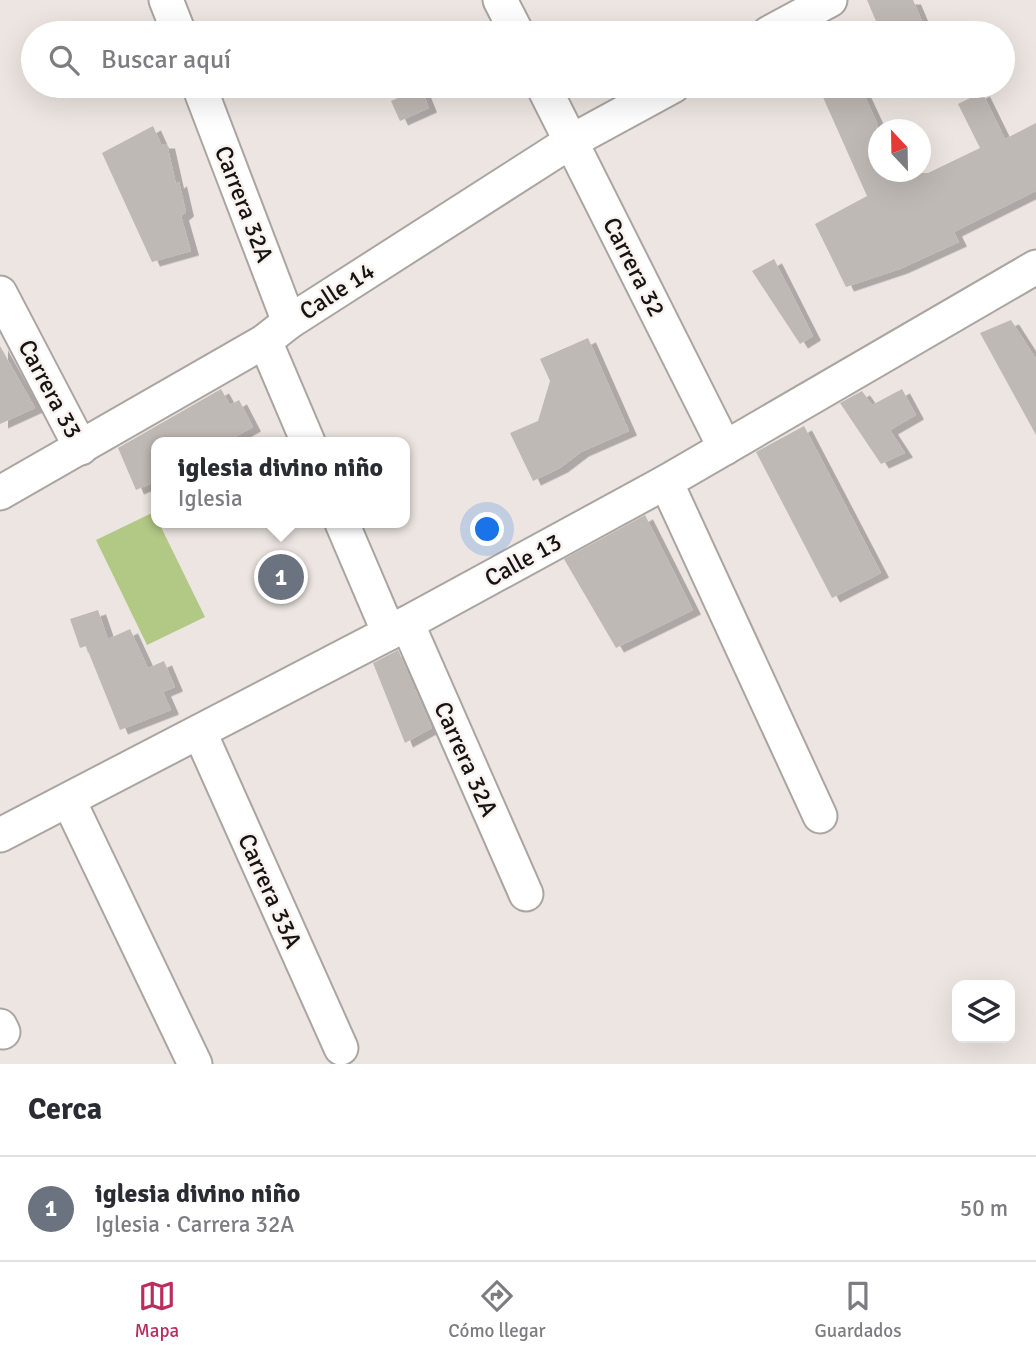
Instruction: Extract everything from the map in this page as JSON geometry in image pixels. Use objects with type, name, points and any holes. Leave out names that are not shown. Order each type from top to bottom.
[{"type":"street","points":[[166,0],[174,21]]},
{"type":"street","points":[[500,0],[511,21]]},
{"type":"street","points":[[791,21],[830,0]]},
{"type":"street","name":"Carrera 32A","points":[[203,98],[277,332],[307,437]]},
{"type":"street","name":"Carrera 32","points":[[549,98],[725,448]]},
{"type":"street","name":"Calle 14","points":[[0,493],[277,332],[570,142],[651,98]]},
{"type":"street","name":"Calle 13","points":[[0,835],[200,733],[666,482],[1036,267]]},
{"type":"street","name":"Carrera 33","points":[[0,293],[81,448]]},
{"type":"street","points":[[666,482],[820,816]]},
{"type":"street","name":"Carrera 32A","points":[[345,528],[398,628],[526,894]]},
{"type":"street","name":"Carrera 33A","points":[[200,733],[341,1048]]},
{"type":"street","points":[[69,801],[195,1064]]},
{"type":"green space","points":[[151,513],[151,528],[161,528],[205,617],[147,645],[96,540]]},
{"type":"building","points":[[867,0],[913,0],[922,21],[876,21]]},
{"type":"building","points":[[398,98],[425,98],[429,108],[400,121],[391,101]]},
{"type":"building","points":[[823,98],[866,98],[875,119],[868,119],[868,182],[931,182],[931,172],[980,148],[958,104],[970,98],[985,98],[1005,139],[1036,123],[1036,191],[954,232],[959,242],[900,269],[846,287],[815,224],[867,196]]},
{"type":"building","points":[[153,126],[161,144],[167,144],[176,184],[179,182],[186,212],[181,216],[191,251],[152,262],[102,153]]},
{"type":"building","points":[[774,259],[813,336],[800,344],[752,271]]},
{"type":"building","points":[[1011,320],[1036,359],[1036,435],[980,333]]},
{"type":"building","points":[[588,338],[629,431],[581,452],[560,468],[533,481],[510,433],[538,421],[550,381],[540,359]]},
{"type":"building","points":[[0,346],[35,408],[0,424]]},
{"type":"building","points":[[221,389],[230,405],[239,400],[253,427],[235,437],[151,437],[151,484],[136,490],[118,448]]},
{"type":"building","points":[[902,389],[916,415],[890,430],[905,453],[881,464],[840,403],[862,391],[872,405]]},
{"type":"building","points":[[804,426],[881,573],[832,598],[756,452]]},
{"type":"building","points":[[645,515],[693,610],[616,648],[564,559]]},
{"type":"building","points":[[98,610],[108,639],[130,629],[148,668],[164,661],[175,687],[163,692],[171,710],[120,730],[86,646],[80,648],[70,619]]},
{"type":"building","points":[[398,650],[432,728],[405,743],[373,663]]},
{"type":"place","name":"iglesia divino niño","points":[[281,577]]}]
